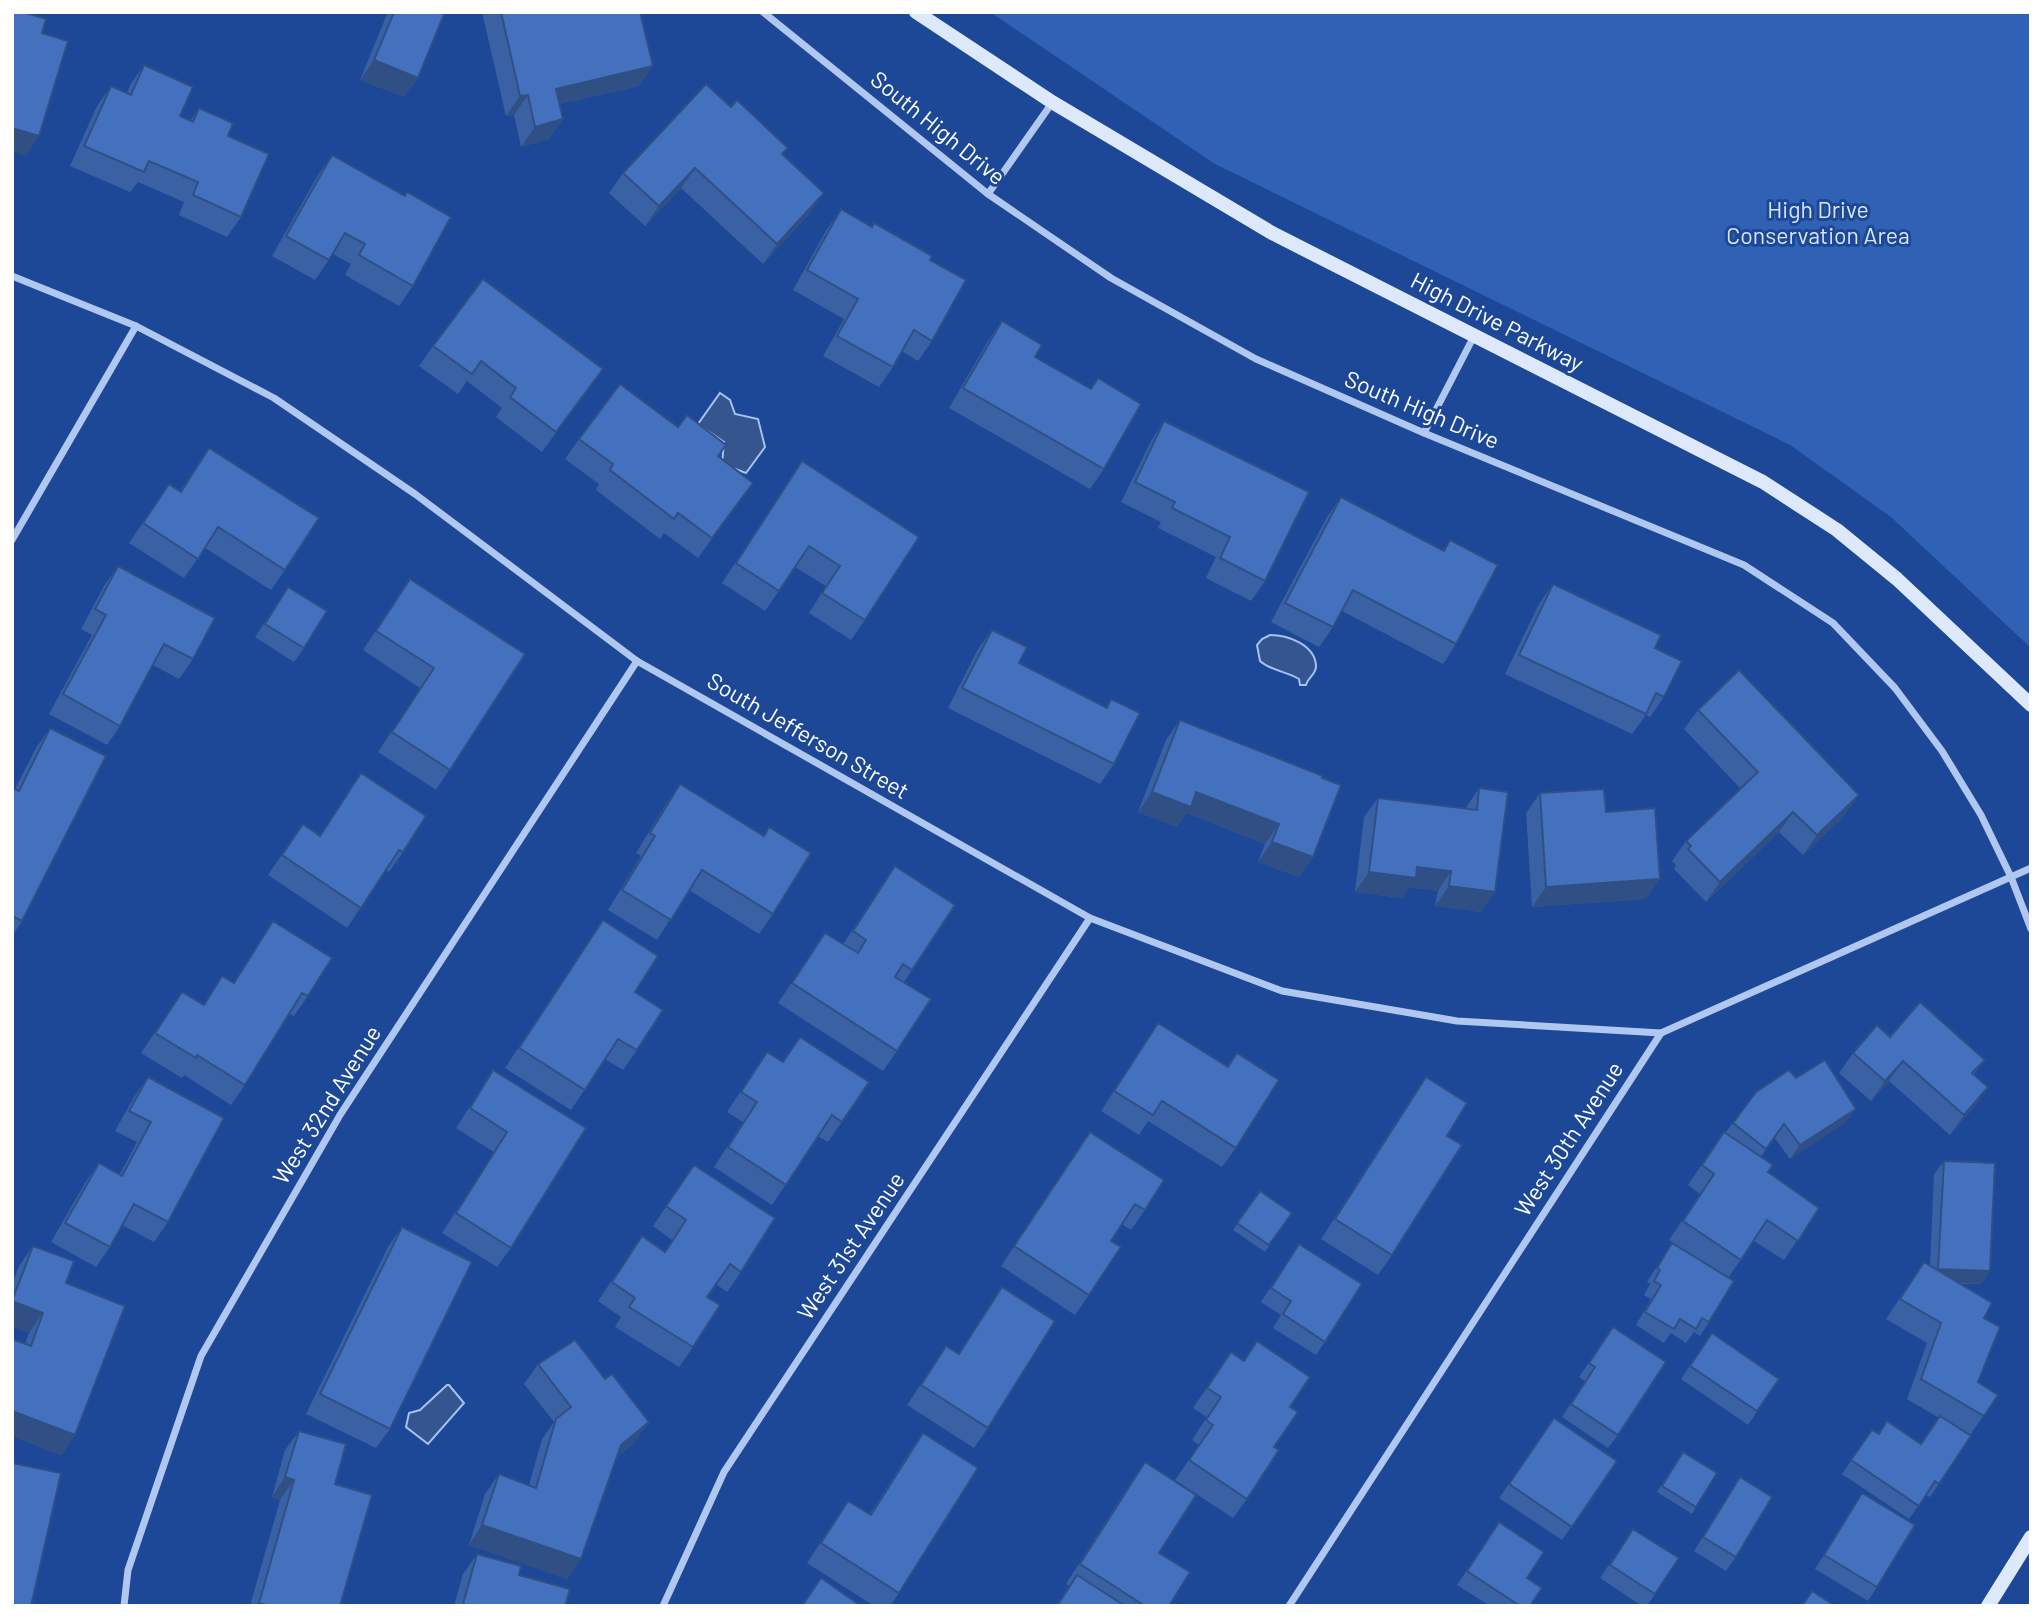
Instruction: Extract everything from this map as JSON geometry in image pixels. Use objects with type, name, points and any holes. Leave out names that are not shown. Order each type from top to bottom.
[{"type":"main road","name":"High Drive Parkway","points":[[916,12],[1052,102],[1272,233],[1763,482],[1837,530],[1897,579],[2031,705]]},
{"type":"main road","points":[[1988,1606],[2031,1537]]},
{"type":"street","name":"South High Drive","points":[[763,12],[988,194],[1111,278],[1244,352],[1424,433],[1744,565],[1833,623],[1895,688],[1942,751],[1981,815],[2011,877],[2031,929]]},
{"type":"street","points":[[988,194],[1052,102]]},
{"type":"street","name":"South Jefferson Street","points":[[12,276],[136,326],[274,398],[415,494],[637,661],[1090,918],[1282,991],[1457,1020],[1661,1033]]},
{"type":"street","points":[[12,540],[136,326]]},
{"type":"street","points":[[1424,433],[1474,336]]},
{"type":"street","name":"West 32nd Avenue","points":[[124,1606],[128,1570],[201,1356],[340,1115],[637,661]]},
{"type":"street","points":[[1661,1033],[2031,868]]},
{"type":"street","name":"West 31st Avenue","points":[[663,1606],[724,1472],[1090,918]]},
{"type":"street","name":"West 30th Avenue","points":[[1289,1606],[1661,1033]]},
{"type":"green space","name":"High Drive Conservation Area","points":[[990,12],[2031,12],[2031,648],[1891,517],[1790,445],[1215,164]]},
{"type":"shaded area","points":[[720,393],[730,400],[735,414],[758,419],[765,447],[746,473],[722,464],[724,442],[698,424]]},
{"type":"shaded area","points":[[1270,635],[1299,642],[1310,651],[1316,668],[1306,685],[1300,685],[1299,679],[1260,661],[1257,645]]},
{"type":"shaded area","points":[[447,1385],[464,1403],[428,1444],[406,1427],[409,1413],[420,1410]]},
{"type":"building","points":[[12,12],[23,12],[46,19],[42,33],[68,41],[39,136],[12,128]]},
{"type":"building","points":[[394,12],[445,12],[418,78],[374,60]]},
{"type":"building","points":[[501,12],[640,12],[653,66],[556,89],[563,119],[535,127],[528,95],[520,96]]},
{"type":"building","points":[[144,65],[193,87],[180,116],[193,122],[199,108],[233,123],[228,136],[269,154],[241,217],[193,195],[198,182],[149,161],[144,172],[84,146],[111,86],[131,95]]},
{"type":"building","points":[[706,84],[731,107],[737,100],[788,148],[782,154],[824,193],[777,244],[695,168],[659,206],[623,173]]},
{"type":"building","points":[[332,155],[405,196],[407,192],[451,217],[413,286],[359,255],[365,244],[345,233],[329,260],[286,236]]},
{"type":"building","points":[[841,209],[872,227],[874,223],[932,256],[930,260],[966,280],[932,341],[914,330],[893,367],[837,336],[858,299],[807,270]]},
{"type":"building","points":[[483,279],[603,369],[556,432],[510,397],[516,388],[481,361],[472,374],[433,346]]},
{"type":"building","points":[[1002,321],[1042,345],[1035,357],[1091,389],[1098,378],[1141,404],[1104,469],[963,388]]},
{"type":"building","points":[[620,384],[678,427],[687,415],[726,445],[718,456],[753,483],[712,538],[678,513],[674,519],[610,470],[613,464],[579,439]]},
{"type":"building","points":[[1164,421],[1309,492],[1265,581],[1220,558],[1230,537],[1172,508],[1175,502],[1135,482]]},
{"type":"building","points":[[209,448],[319,518],[285,570],[218,527],[198,559],[143,523],[169,484],[181,492]]},
{"type":"building","points":[[802,461],[919,537],[865,620],[822,593],[840,566],[809,546],[779,591],[736,563]]},
{"type":"building","points":[[1341,497],[1444,551],[1450,540],[1498,565],[1456,644],[1353,590],[1333,627],[1285,603]]},
{"type":"building","points":[[118,566],[215,618],[193,659],[164,644],[120,726],[63,694],[106,615],[95,609]]},
{"type":"building","points":[[410,579],[525,654],[450,770],[392,732],[434,668],[376,631]]},
{"type":"building","points":[[1553,584],[1661,635],[1655,648],[1682,661],[1664,697],[1656,693],[1646,714],[1519,655]]},
{"type":"building","points":[[288,587],[327,611],[304,648],[265,624]]},
{"type":"building","points":[[992,630],[1027,647],[1019,663],[1107,708],[1111,699],[1140,713],[1114,764],[962,688]]},
{"type":"building","points":[[1739,670],[1859,795],[1817,835],[1793,812],[1720,882],[1688,849],[1691,846],[1686,841],[1758,772],[1698,710]]},
{"type":"building","points":[[1180,720],[1341,785],[1313,857],[1272,842],[1279,824],[1196,792],[1191,807],[1152,792]]},
{"type":"building","points":[[50,728],[106,756],[22,921],[12,916],[12,788],[19,791]]},
{"type":"building","points":[[361,773],[426,816],[403,852],[399,850],[361,908],[282,855],[303,824],[320,836]]},
{"type":"building","points":[[680,784],[764,836],[769,827],[811,853],[773,914],[702,870],[671,920],[622,890],[655,836],[650,833]]},
{"type":"building","points":[[1479,788],[1508,792],[1495,892],[1449,886],[1451,871],[1417,867],[1416,878],[1369,872],[1378,798],[1477,810]]},
{"type":"building","points":[[1604,789],[1606,812],[1655,808],[1660,879],[1546,887],[1540,793]]},
{"type":"building","points":[[895,866],[955,905],[912,970],[903,964],[895,977],[931,999],[897,1051],[792,983],[825,933],[858,953],[866,940],[853,931]]},
{"type":"building","points":[[603,920],[658,956],[635,992],[663,1010],[637,1050],[618,1039],[585,1090],[519,1048]]},
{"type":"building","points":[[273,921],[332,958],[308,996],[302,993],[245,1085],[155,1033],[182,992],[204,1005],[222,976],[234,983]]},
{"type":"building","points":[[1920,1002],[1985,1060],[1972,1073],[1988,1087],[1964,1115],[1903,1061],[1885,1081],[1853,1053],[1877,1025],[1890,1037]]},
{"type":"building","points":[[1158,1023],[1228,1067],[1237,1053],[1279,1080],[1236,1148],[1162,1101],[1153,1115],[1114,1091]]},
{"type":"building","points":[[800,1037],[869,1082],[842,1122],[832,1115],[786,1185],[728,1147],[757,1102],[741,1092],[767,1052],[783,1062]]},
{"type":"building","points":[[1825,1060],[1856,1109],[1800,1145],[1784,1124],[1766,1149],[1733,1123],[1756,1092],[1789,1070],[1796,1078]]},
{"type":"building","points":[[493,1070],[586,1128],[511,1248],[456,1213],[507,1132],[470,1108]]},
{"type":"building","points":[[148,1077],[224,1118],[168,1222],[134,1204],[110,1247],[65,1223],[99,1163],[122,1176],[151,1122],[129,1111]]},
{"type":"building","points":[[1426,1077],[1467,1103],[1447,1136],[1462,1145],[1392,1255],[1335,1219]]},
{"type":"building","points":[[1090,1132],[1164,1180],[1145,1210],[1135,1204],[1111,1241],[1121,1247],[1089,1295],[1014,1246]]},
{"type":"building","points":[[1724,1132],[1773,1165],[1768,1172],[1819,1208],[1798,1241],[1767,1220],[1741,1260],[1683,1221],[1714,1174],[1702,1165]]},
{"type":"building","points":[[1944,1161],[1995,1163],[1990,1271],[1938,1269]]},
{"type":"building","points":[[694,1165],[775,1218],[741,1272],[730,1264],[707,1297],[720,1305],[693,1347],[629,1307],[635,1298],[612,1282],[642,1236],[665,1252],[686,1220],[666,1206]]},
{"type":"building","points":[[1260,1191],[1292,1213],[1269,1245],[1237,1223]]},
{"type":"building","points":[[402,1227],[472,1262],[390,1429],[320,1394]]},
{"type":"building","points":[[1672,1243],[1734,1281],[1709,1322],[1702,1318],[1696,1329],[1680,1319],[1674,1329],[1645,1312],[1661,1285],[1654,1281],[1660,1270],[1657,1268]]},
{"type":"building","points":[[1299,1244],[1362,1284],[1325,1342],[1283,1314],[1291,1301],[1271,1288]]},
{"type":"building","points":[[33,1246],[74,1261],[66,1283],[125,1306],[75,1435],[12,1411],[12,1339],[31,1346],[43,1313],[12,1301]]},
{"type":"building","points":[[1924,1262],[1992,1303],[1984,1318],[2000,1327],[1978,1382],[1998,1395],[1984,1416],[1921,1379],[1941,1323],[1900,1299]]},
{"type":"building","points":[[1002,1287],[1055,1321],[988,1428],[921,1385],[946,1346],[959,1354]]},
{"type":"building","points":[[1613,1327],[1666,1362],[1618,1435],[1571,1404],[1595,1367],[1589,1363]]},
{"type":"building","points":[[1712,1333],[1779,1379],[1757,1411],[1690,1366]]},
{"type":"building","points":[[575,1340],[605,1379],[612,1374],[649,1422],[621,1445],[581,1559],[482,1525],[499,1474],[536,1488],[556,1419],[571,1407],[538,1364]]},
{"type":"building","points":[[1257,1341],[1310,1377],[1290,1407],[1298,1412],[1274,1447],[1279,1450],[1247,1499],[1189,1460],[1213,1425],[1206,1420],[1221,1397],[1207,1388],[1231,1352],[1244,1361]]},
{"type":"building","points":[[1940,1416],[1971,1436],[1939,1484],[1935,1481],[1919,1506],[1851,1460],[1872,1430],[1879,1434],[1887,1421],[1921,1444]]},
{"type":"building","points":[[1554,1418],[1617,1461],[1572,1527],[1509,1484]]},
{"type":"building","points":[[299,1431],[346,1444],[335,1484],[372,1495],[340,1606],[270,1606],[259,1603],[294,1480],[285,1477]]},
{"type":"building","points":[[923,1433],[978,1468],[899,1593],[821,1543],[848,1501],[871,1515]]},
{"type":"building","points":[[1683,1452],[1717,1473],[1696,1507],[1662,1486]]},
{"type":"building","points":[[1145,1462],[1196,1495],[1159,1553],[1190,1572],[1169,1606],[1145,1606],[1080,1564]]},
{"type":"building","points":[[12,1463],[61,1473],[31,1606],[12,1606]]},
{"type":"building","points":[[1740,1477],[1772,1497],[1736,1557],[1703,1537]]},
{"type":"building","points":[[1862,1493],[1915,1525],[1877,1587],[1824,1555]]},
{"type":"building","points":[[1499,1522],[1544,1552],[1527,1578],[1542,1588],[1530,1606],[1520,1606],[1467,1571]]},
{"type":"building","points":[[1633,1529],[1679,1558],[1655,1594],[1610,1565]]},
{"type":"building","points":[[477,1554],[521,1566],[519,1575],[570,1589],[565,1606],[463,1604]]},
{"type":"building","points":[[1077,1575],[1125,1606],[1057,1606]]},
{"type":"building","points":[[821,1578],[861,1606],[802,1606]]},
{"type":"building","points":[[1812,1591],[1835,1606],[1802,1606]]}]
